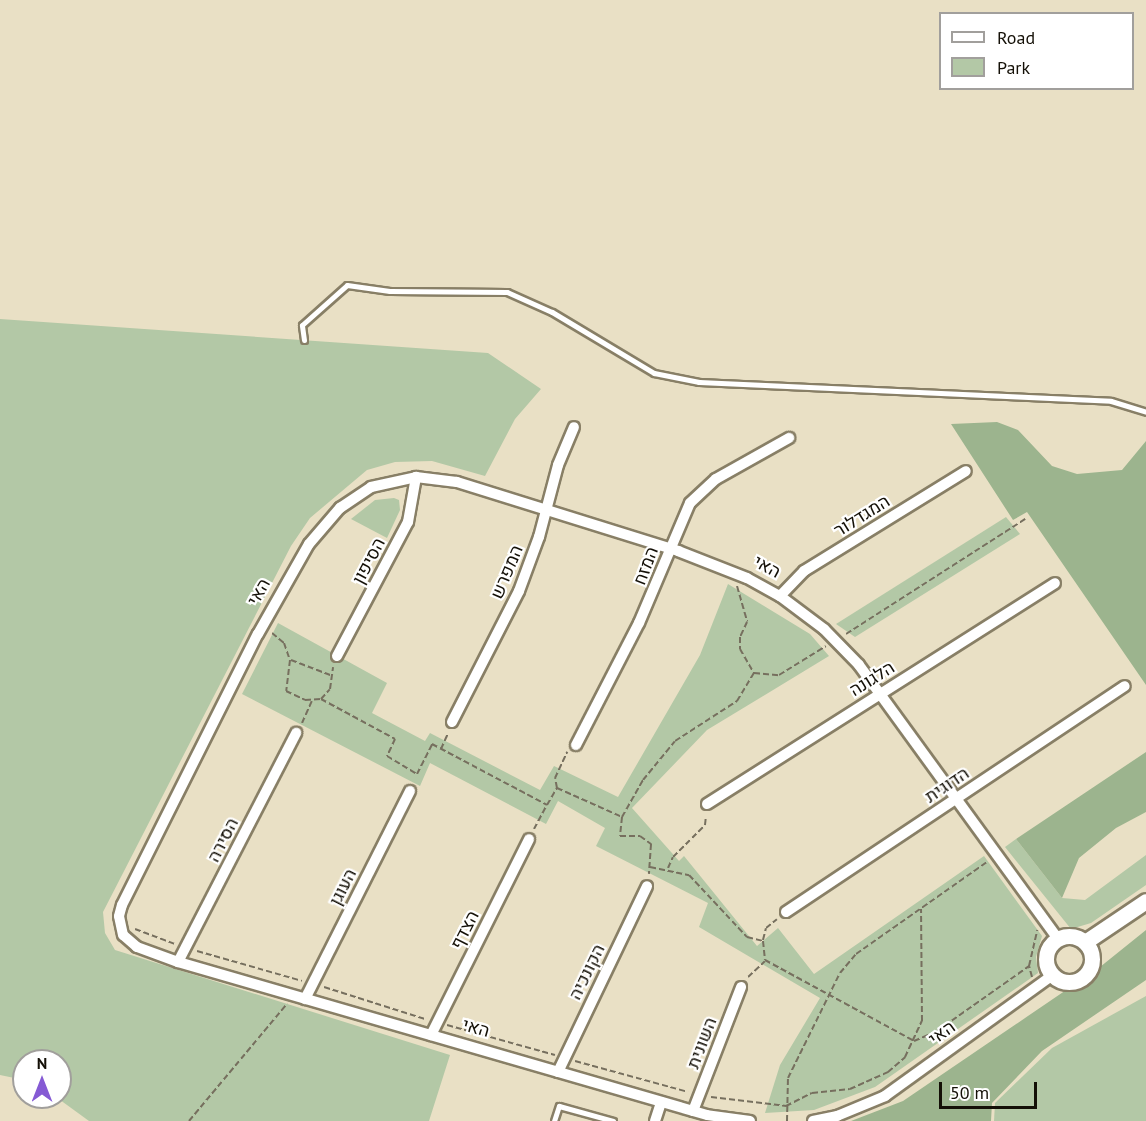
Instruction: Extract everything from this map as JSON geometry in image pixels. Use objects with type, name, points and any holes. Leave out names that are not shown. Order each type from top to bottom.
[{"type":"street","name":"המפרש","points":[[452,722],[519,591],[558,465],[574,427]]},
{"type":"street","name":"המזח","points":[[576,745],[639,623],[680,520],[701,490],[789,438]]},
{"type":"street","name":"המגדלור","points":[[780,596],[804,571],[966,471]]},
{"type":"street","name":"האי","points":[[750,1121],[693,1111],[178,962],[129,941],[119,916],[262,628],[309,544],[340,508],[371,487],[416,477],[457,482],[670,548],[733,572],[780,596],[836,640],[880,694],[1058,939]]},
{"type":"street","name":"הסיפון","points":[[337,656],[408,522],[416,477]]},
{"type":"street","name":"הלגונה","points":[[706,804],[1055,583]]},
{"type":"street","name":"הדוגית","points":[[786,912],[1125,686]]},
{"type":"street","name":"הסירה","points":[[178,962],[297,733]]},
{"type":"street","name":"העוגן","points":[[300,997],[410,791]]},
{"type":"street","name":"הצדף","points":[[430,1035],[529,839]]},
{"type":"street","name":"הקונכיה","points":[[558,1072],[647,886]]},
{"type":"street","points":[[1085,942],[1146,902]]},
{"type":"street","points":[[1073,936],[1085,942],[1092,955],[1085,976],[1071,982],[1053,975],[1047,967],[1047,953],[1058,939],[1073,936]]},
{"type":"street","name":"האי","points":[[813,1121],[837,1116],[885,1096],[1053,975]]},
{"type":"street","name":"השונית","points":[[693,1111],[741,987]]},
{"type":"street","points":[[655,1121],[661,1102]]},
{"type":"lane","points":[[304,340],[302,325],[347,285],[390,291],[507,291],[552,312],[654,373],[688,380],[1111,401],[1146,412]]},
{"type":"lane","points":[[554,1121],[559,1106],[613,1121]]},
{"type":"path","points":[[754,673],[779,675],[1025,519]]},
{"type":"path","points":[[733,572],[747,622],[740,637],[740,649],[754,673]]},
{"type":"path","points":[[262,628],[279,637],[290,660],[286,691],[295,698],[312,701],[321,699],[330,688],[330,675],[337,656]]},
{"type":"path","points":[[290,660],[330,675]]},
{"type":"path","points":[[647,886],[651,844],[640,836],[620,836],[622,817],[643,780],[675,741],[737,701],[754,673]]},
{"type":"path","points":[[321,699],[396,739],[387,756],[417,774],[432,744],[547,805]]},
{"type":"path","points":[[297,733],[312,701]]},
{"type":"path","points":[[441,749],[452,722]]},
{"type":"path","points":[[529,839],[557,788],[555,778],[568,750],[576,745]]},
{"type":"path","points":[[557,788],[622,817]]},
{"type":"path","points":[[668,869],[673,857],[705,825],[706,804]]},
{"type":"path","points":[[787,1121],[788,1078],[830,992],[856,954],[997,855]]},
{"type":"path","points":[[650,867],[689,875],[747,937],[763,941]]},
{"type":"path","points":[[786,1106],[812,1093],[850,1089],[888,1072],[905,1057],[914,1041],[924,1002],[921,909]]},
{"type":"path","points":[[741,987],[765,960],[763,941],[766,928],[786,912]]},
{"type":"path","points":[[1036,988],[1029,966],[1032,945],[1045,921]]},
{"type":"path","points":[[765,960],[830,992],[914,1041]]},
{"type":"path","points":[[914,1041],[937,1031],[1029,966]]},
{"type":"path","points":[[189,1121],[300,997]]},
{"type":"green space","points":[[0,319],[488,353],[541,389],[515,419],[485,476],[432,461],[395,462],[367,470],[310,518],[291,546],[103,912],[105,933],[115,950],[450,1055],[429,1121],[89,1121],[72,1109],[72,1049],[12,1049],[12,1078],[0,1075]]},
{"type":"green space","points":[[997,422],[1018,430],[1052,466],[1077,474],[1122,470],[1146,441],[1146,685],[1027,512],[1013,520],[951,424]]},
{"type":"green space","points":[[394,498],[399,500],[400,510],[387,538],[351,519],[375,500]]},
{"type":"green space","points":[[1006,517],[1020,534],[855,637],[836,624]]},
{"type":"green space","points":[[728,584],[810,634],[829,656],[707,730],[632,808],[679,861],[684,856],[757,946],[778,928],[814,974],[984,856],[1042,936],[1036,957],[1038,973],[875,1087],[814,1110],[765,1113],[780,1065],[820,998],[699,927],[708,903],[596,846],[605,828],[558,801],[546,824],[430,763],[420,786],[242,694],[278,623],[387,683],[372,713],[425,741],[430,733],[540,790],[554,766],[618,797],[700,655]]},
{"type":"green space","points":[[1146,752],[1146,812],[1116,828],[1079,858],[1062,898],[1016,839]]},
{"type":"green space","points":[[1016,839],[1062,898],[1085,900],[1146,855],[1146,885],[1091,923],[1071,929],[1005,847]]},
{"type":"green space","points":[[1146,930],[1146,980],[1042,1051],[992,1103],[991,1121],[851,1121],[903,1101],[1100,967]]},
{"type":"green space","points":[[1146,996],[1146,1121],[994,1121],[995,1103],[1052,1048]]}]
